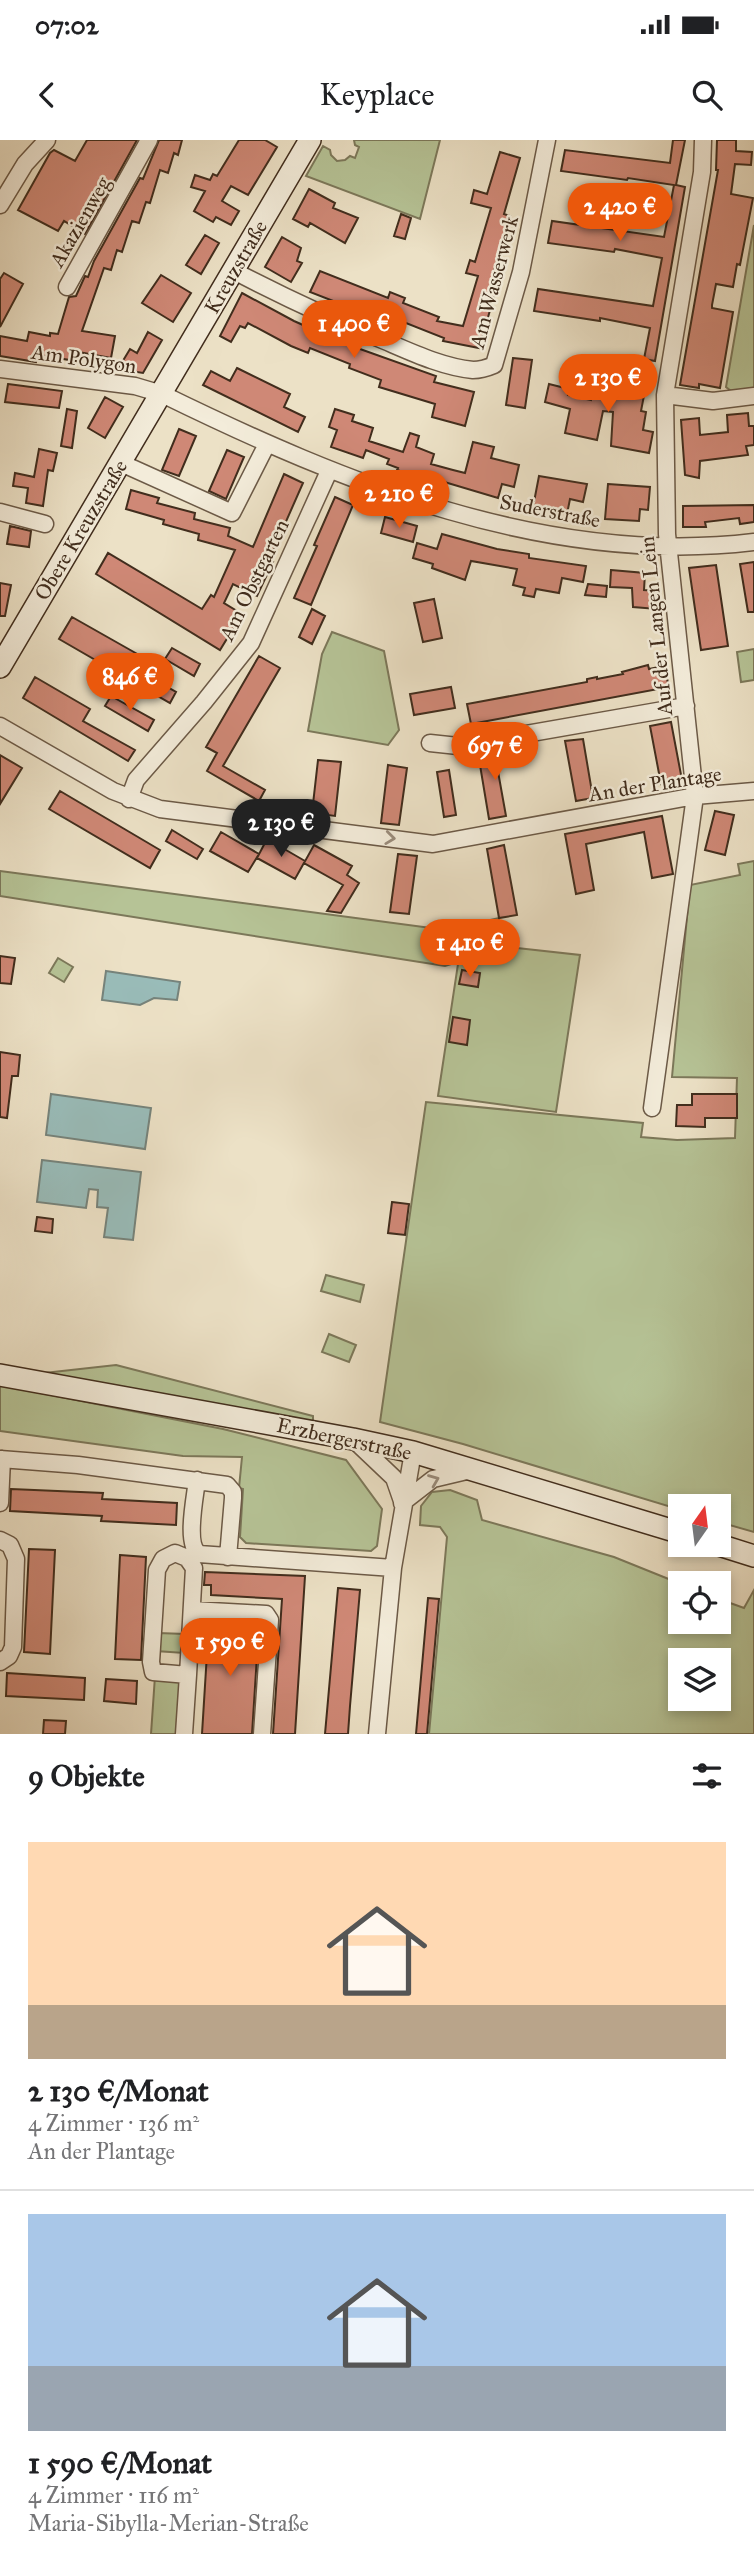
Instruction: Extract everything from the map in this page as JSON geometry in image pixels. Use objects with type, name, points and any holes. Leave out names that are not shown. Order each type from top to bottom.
[{"type":"main road","name":"Kreuzstraße","points":[[162,394],[310,140]]},
{"type":"main road","name":"Obere Kreuzstraße","points":[[0,667],[162,394]]},
{"type":"main road","name":"Erzbergerstraße","points":[[0,1375],[413,1452],[668,1528]]},
{"type":"main road","points":[[732,1549],[754,1556]]},
{"type":"street","points":[[0,205],[8,180],[47,140]]},
{"type":"street","name":"Akazienweg","points":[[67,287],[149,140]]},
{"type":"street","name":"Am Wasserwerk","points":[[234,271],[310,310],[407,350],[447,364],[474,370],[486,369],[494,365],[521,272],[547,140]]},
{"type":"street","name":"Auf der Langen Lein","points":[[652,1108],[695,796],[667,534],[665,395],[702,172],[703,140]]},
{"type":"street","name":"Am Polygon","points":[[0,369],[135,386],[162,394]]},
{"type":"street","name":"Suderstraße","points":[[162,394],[329,471],[431,504],[526,530],[587,541],[669,548],[754,542]]},
{"type":"street","points":[[665,395],[713,401],[754,397]]},
{"type":"street","points":[[121,463],[232,513],[267,443]]},
{"type":"street","name":"Am Obstgarten","points":[[129,799],[136,780],[251,643],[329,471]]},
{"type":"street","points":[[0,512],[45,524]]},
{"type":"street","points":[[430,743],[458,746],[686,706]]},
{"type":"street","name":"An der Plantage","points":[[0,726],[129,799],[160,809],[433,844],[695,796],[754,790]]},
{"type":"street","points":[[353,1439],[394,1478],[402,1503]]},
{"type":"street","points":[[377,1734],[393,1568],[402,1503],[413,1452]]},
{"type":"street","points":[[0,1503],[1,1459],[78,1465],[227,1485],[233,1492],[228,1557]]},
{"type":"street","points":[[402,1503],[433,1479],[473,1470]]},
{"type":"street","points":[[184,1734],[194,1568],[191,1542],[197,1480]]},
{"type":"street","points":[[0,1540],[10,1545],[16,1559],[13,1647],[9,1656],[0,1662]]},
{"type":"street","points":[[188,1675],[153,1672],[151,1662],[159,1564],[171,1554],[393,1568]]},
{"type":"street","points":[[192,1610],[266,1614],[270,1620],[262,1734]]},
{"type":"green space","points":[[354,140],[440,140],[420,219],[306,176],[323,146],[330,150],[337,161],[350,156],[355,158],[359,147]]},
{"type":"green space","points":[[754,225],[754,388],[731,391],[726,387]]},
{"type":"green space","points":[[332,632],[384,651],[399,730],[388,745],[308,731],[322,654]]},
{"type":"green space","points":[[754,649],[754,680],[741,682],[737,652]]},
{"type":"green space","points":[[754,861],[754,1532],[732,1526],[732,1494],[668,1494],[668,1506],[463,1444],[380,1422],[426,1102],[643,1123],[641,1137],[677,1140],[735,1138],[737,1078],[672,1077],[690,885],[740,875],[738,864]]},
{"type":"green space","points":[[0,871],[446,930],[499,918],[496,950],[445,966],[0,896]]},
{"type":"green space","points":[[499,946],[580,955],[556,1112],[438,1096],[458,964],[497,956]]},
{"type":"green space","points":[[58,958],[73,967],[64,982],[49,973]]},
{"type":"green space","points":[[326,1275],[364,1285],[360,1302],[321,1291]]},
{"type":"green space","points":[[329,1334],[356,1345],[349,1362],[322,1352]]},
{"type":"green space","points":[[116,1365],[313,1416],[313,1422],[44,1373]]},
{"type":"green space","points":[[0,1385],[223,1429],[346,1460],[382,1509],[377,1546],[371,1551],[246,1543],[240,1537],[243,1489],[239,1488],[242,1457],[183,1456],[0,1431]]},
{"type":"green space","points":[[450,1490],[477,1500],[482,1520],[614,1557],[668,1579],[668,1634],[731,1634],[731,1603],[744,1608],[754,1590],[754,1734],[429,1734],[447,1537],[440,1527],[420,1525],[421,1506],[432,1492]]},
{"type":"green space","points":[[158,1633],[185,1634],[184,1653],[156,1651]]},
{"type":"green space","points":[[155,1676],[179,1678],[182,1687],[179,1734],[151,1734]]},
{"type":"water","points":[[106,971],[180,982],[177,1000],[154,998],[140,1005],[102,1000]]},
{"type":"water","points":[[51,1094],[151,1108],[145,1149],[46,1135]]},
{"type":"water","points":[[42,1160],[141,1172],[133,1240],[104,1237],[108,1208],[97,1207],[98,1190],[89,1189],[86,1208],[37,1202]]},
{"type":"building","points":[[87,140],[137,140],[85,234],[64,221],[58,231],[18,210],[50,153],[54,150],[75,161]]},
{"type":"building","points":[[159,140],[182,140],[178,155],[174,153],[168,173],[160,170],[150,203],[146,202],[139,223],[132,221],[122,252],[117,250],[111,270],[104,268],[82,331],[115,336],[111,358],[78,352],[76,361],[38,355],[36,362],[0,356],[0,336],[27,341],[29,332],[50,336],[50,333],[58,334],[69,297],[76,296],[85,276],[88,277],[94,261],[140,178],[143,179]]},
{"type":"building","points":[[239,140],[265,140],[277,147],[248,195],[231,186],[222,201],[239,211],[231,225],[216,217],[213,222],[194,211],[205,191],[191,187],[195,175],[210,180],[213,174],[217,176]]},
{"type":"building","points":[[673,140],[685,140],[676,185],[685,187],[655,361],[644,359],[650,328],[600,318],[600,321],[534,311],[538,289],[653,306],[662,258],[615,249],[614,252],[548,243],[552,221],[664,237],[674,185],[561,171],[565,150],[670,163]]},
{"type":"building","points":[[717,140],[736,140],[736,151],[752,152],[751,165],[735,164],[731,194],[753,198],[733,287],[716,284],[712,305],[712,308],[733,312],[720,388],[699,384],[699,388],[680,385],[718,170]]},
{"type":"building","points":[[500,152],[520,158],[504,214],[510,216],[491,281],[498,283],[479,348],[443,341],[444,338],[396,319],[395,321],[371,311],[369,315],[310,292],[320,271],[388,298],[390,292],[405,298],[403,303],[439,317],[437,321],[463,326],[478,276],[466,273],[470,260],[475,262],[491,208],[471,203],[474,190],[487,194]]},
{"type":"building","points":[[309,189],[335,203],[333,208],[358,218],[345,243],[310,223],[308,227],[293,219]]},
{"type":"building","points":[[401,214],[411,218],[405,239],[394,236]]},
{"type":"building","points":[[205,235],[219,243],[201,274],[186,265]]},
{"type":"building","points":[[282,237],[301,248],[297,261],[302,263],[291,282],[265,267]]},
{"type":"building","points":[[4,273],[23,284],[0,327],[0,279]]},
{"type":"building","points":[[161,275],[191,293],[173,322],[142,303]]},
{"type":"building","points":[[242,293],[294,321],[346,344],[436,376],[434,382],[474,392],[465,426],[432,417],[435,404],[379,387],[381,380],[349,368],[350,364],[310,348],[308,353],[248,323],[245,328],[240,326],[231,342],[220,336]]},
{"type":"building","points":[[148,332],[162,340],[143,373],[118,369],[130,349],[137,353]]},
{"type":"building","points":[[513,358],[532,360],[525,408],[506,405]]},
{"type":"building","points":[[237,368],[290,394],[284,407],[305,417],[298,432],[203,385],[211,371],[230,381]]},
{"type":"building","points":[[631,377],[647,380],[641,411],[646,412],[643,430],[653,432],[649,453],[611,446],[613,412],[603,411],[597,440],[565,433],[570,409],[545,402],[549,384],[569,389],[568,395],[591,400],[592,395],[605,398],[608,382],[630,386]]},
{"type":"building","points":[[8,384],[62,391],[59,408],[5,402]]},
{"type":"building","points":[[105,397],[123,407],[105,438],[88,428]]},
{"type":"building","points":[[67,409],[77,411],[72,448],[61,446]]},
{"type":"building","points":[[335,409],[354,415],[352,421],[373,428],[369,441],[403,452],[410,433],[419,436],[416,447],[434,454],[431,464],[465,473],[473,442],[494,447],[491,458],[519,465],[514,487],[502,484],[498,498],[397,470],[398,468],[387,464],[389,459],[366,450],[363,458],[331,447],[337,430],[329,427]]},
{"type":"building","points":[[748,413],[749,426],[754,426],[754,445],[746,446],[748,455],[700,461],[699,478],[685,475],[681,420],[699,418],[700,435],[728,432],[727,415]]},
{"type":"building","points":[[179,429],[196,436],[179,476],[162,470]]},
{"type":"building","points":[[39,449],[57,453],[53,471],[48,470],[43,506],[26,503],[28,488],[13,486],[15,473],[34,477]]},
{"type":"building","points":[[227,450],[244,457],[226,499],[209,491]]},
{"type":"building","points":[[284,474],[303,483],[269,560],[273,562],[257,596],[233,584],[224,603],[242,614],[220,650],[96,574],[108,553],[202,609],[211,595],[214,597],[235,550],[198,540],[199,534],[163,524],[164,520],[126,509],[131,490],[159,498],[157,503],[195,513],[194,519],[230,528],[228,536],[253,547]]},
{"type":"building","points":[[539,476],[587,484],[583,502],[570,499],[567,514],[533,507]]},
{"type":"building","points":[[608,484],[650,487],[648,510],[640,509],[639,521],[605,519]]},
{"type":"building","points":[[335,497],[353,505],[311,605],[294,598]]},
{"type":"building","points":[[754,505],[754,522],[740,524],[739,518],[705,522],[706,527],[683,527],[683,506]]},
{"type":"building","points":[[385,517],[417,526],[413,542],[381,533]]},
{"type":"building","points":[[10,526],[31,531],[29,547],[7,544]]},
{"type":"building","points":[[442,534],[497,549],[529,554],[529,558],[586,566],[583,582],[562,578],[559,593],[536,589],[534,597],[523,595],[525,588],[513,585],[517,569],[471,561],[465,580],[432,568],[433,564],[413,558],[417,543],[437,549]]},
{"type":"building","points":[[754,562],[754,612],[748,612],[740,564]]},
{"type":"building","points":[[716,565],[728,646],[701,650],[689,568]]},
{"type":"building","points":[[611,570],[645,573],[644,590],[659,591],[657,609],[633,607],[632,588],[610,587]]},
{"type":"building","points":[[0,583],[11,585],[5,616],[0,616]]},
{"type":"building","points":[[588,584],[607,586],[606,597],[585,595]]},
{"type":"building","points":[[434,599],[442,638],[423,642],[414,603]]},
{"type":"building","points":[[312,609],[325,616],[312,644],[299,637]]},
{"type":"building","points":[[72,617],[155,664],[148,676],[176,692],[170,703],[59,639]]},
{"type":"building","points":[[172,648],[200,664],[194,676],[165,659]]},
{"type":"building","points":[[259,656],[280,668],[223,766],[265,790],[259,801],[207,771],[217,753],[206,747]]},
{"type":"building","points":[[648,665],[649,669],[664,666],[669,687],[471,724],[467,704],[587,682],[587,679],[623,674],[622,672]]},
{"type":"building","points":[[35,677],[90,709],[83,721],[135,750],[128,761],[23,698]]},
{"type":"building","points":[[451,687],[455,708],[414,715],[410,694]]},
{"type":"building","points":[[111,696],[154,720],[148,731],[105,706]]},
{"type":"building","points":[[671,722],[682,780],[661,784],[650,726]]},
{"type":"building","points":[[583,739],[593,798],[576,801],[565,741]]},
{"type":"building","points":[[515,751],[517,762],[497,766],[506,816],[489,819],[479,759]]},
{"type":"building","points":[[0,755],[22,768],[0,804]]},
{"type":"building","points":[[318,760],[341,762],[335,816],[312,813]]},
{"type":"building","points":[[388,765],[407,768],[399,825],[381,823]]},
{"type":"building","points":[[449,770],[456,815],[444,817],[437,772]]},
{"type":"building","points":[[60,791],[160,850],[150,868],[49,809]]},
{"type":"building","points":[[715,811],[734,815],[725,855],[705,850]]},
{"type":"building","points":[[662,816],[673,874],[652,878],[644,832],[586,844],[594,890],[576,894],[565,834]]},
{"type":"building","points":[[172,830],[203,849],[197,859],[166,841]]},
{"type":"building","points":[[221,832],[259,854],[248,872],[210,851]]},
{"type":"building","points":[[267,839],[305,861],[295,879],[257,858]]},
{"type":"building","points":[[314,845],[352,866],[347,875],[359,883],[341,913],[327,911],[343,885],[304,863]]},
{"type":"building","points":[[504,845],[517,915],[499,918],[487,849]]},
{"type":"building","points":[[398,854],[417,856],[409,914],[390,912]]},
{"type":"building","points":[[0,956],[15,958],[11,984],[0,983]]},
{"type":"building","points":[[462,970],[480,973],[478,987],[459,984]]},
{"type":"building","points":[[453,1017],[470,1020],[467,1045],[449,1042]]},
{"type":"building","points":[[0,1052],[20,1055],[18,1076],[12,1076],[7,1118],[0,1117]]},
{"type":"building","points":[[692,1094],[737,1094],[737,1118],[705,1118],[705,1127],[676,1126],[677,1105],[692,1105]]},
{"type":"building","points":[[392,1202],[409,1204],[405,1235],[388,1233]]},
{"type":"building","points":[[37,1217],[53,1219],[52,1233],[35,1231]]},
{"type":"building","points":[[11,1489],[103,1493],[102,1499],[177,1503],[176,1525],[101,1521],[102,1516],[10,1511]]},
{"type":"building","points":[[29,1549],[55,1550],[50,1654],[24,1652]]},
{"type":"building","points":[[120,1555],[146,1557],[141,1660],[115,1659]]},
{"type":"building","points":[[205,1572],[305,1576],[295,1734],[273,1734],[282,1599],[211,1595],[211,1585],[204,1585]]},
{"type":"building","points":[[338,1588],[360,1590],[348,1734],[325,1734]]},
{"type":"building","points":[[428,1598],[439,1599],[427,1734],[416,1734]]},
{"type":"building","points":[[209,1621],[259,1624],[252,1734],[202,1734]]},
{"type":"building","points":[[7,1673],[85,1678],[84,1700],[6,1696]]},
{"type":"building","points":[[106,1679],[137,1681],[136,1704],[104,1701]]},
{"type":"building","points":[[44,1720],[66,1721],[65,1734],[43,1734]]}]
